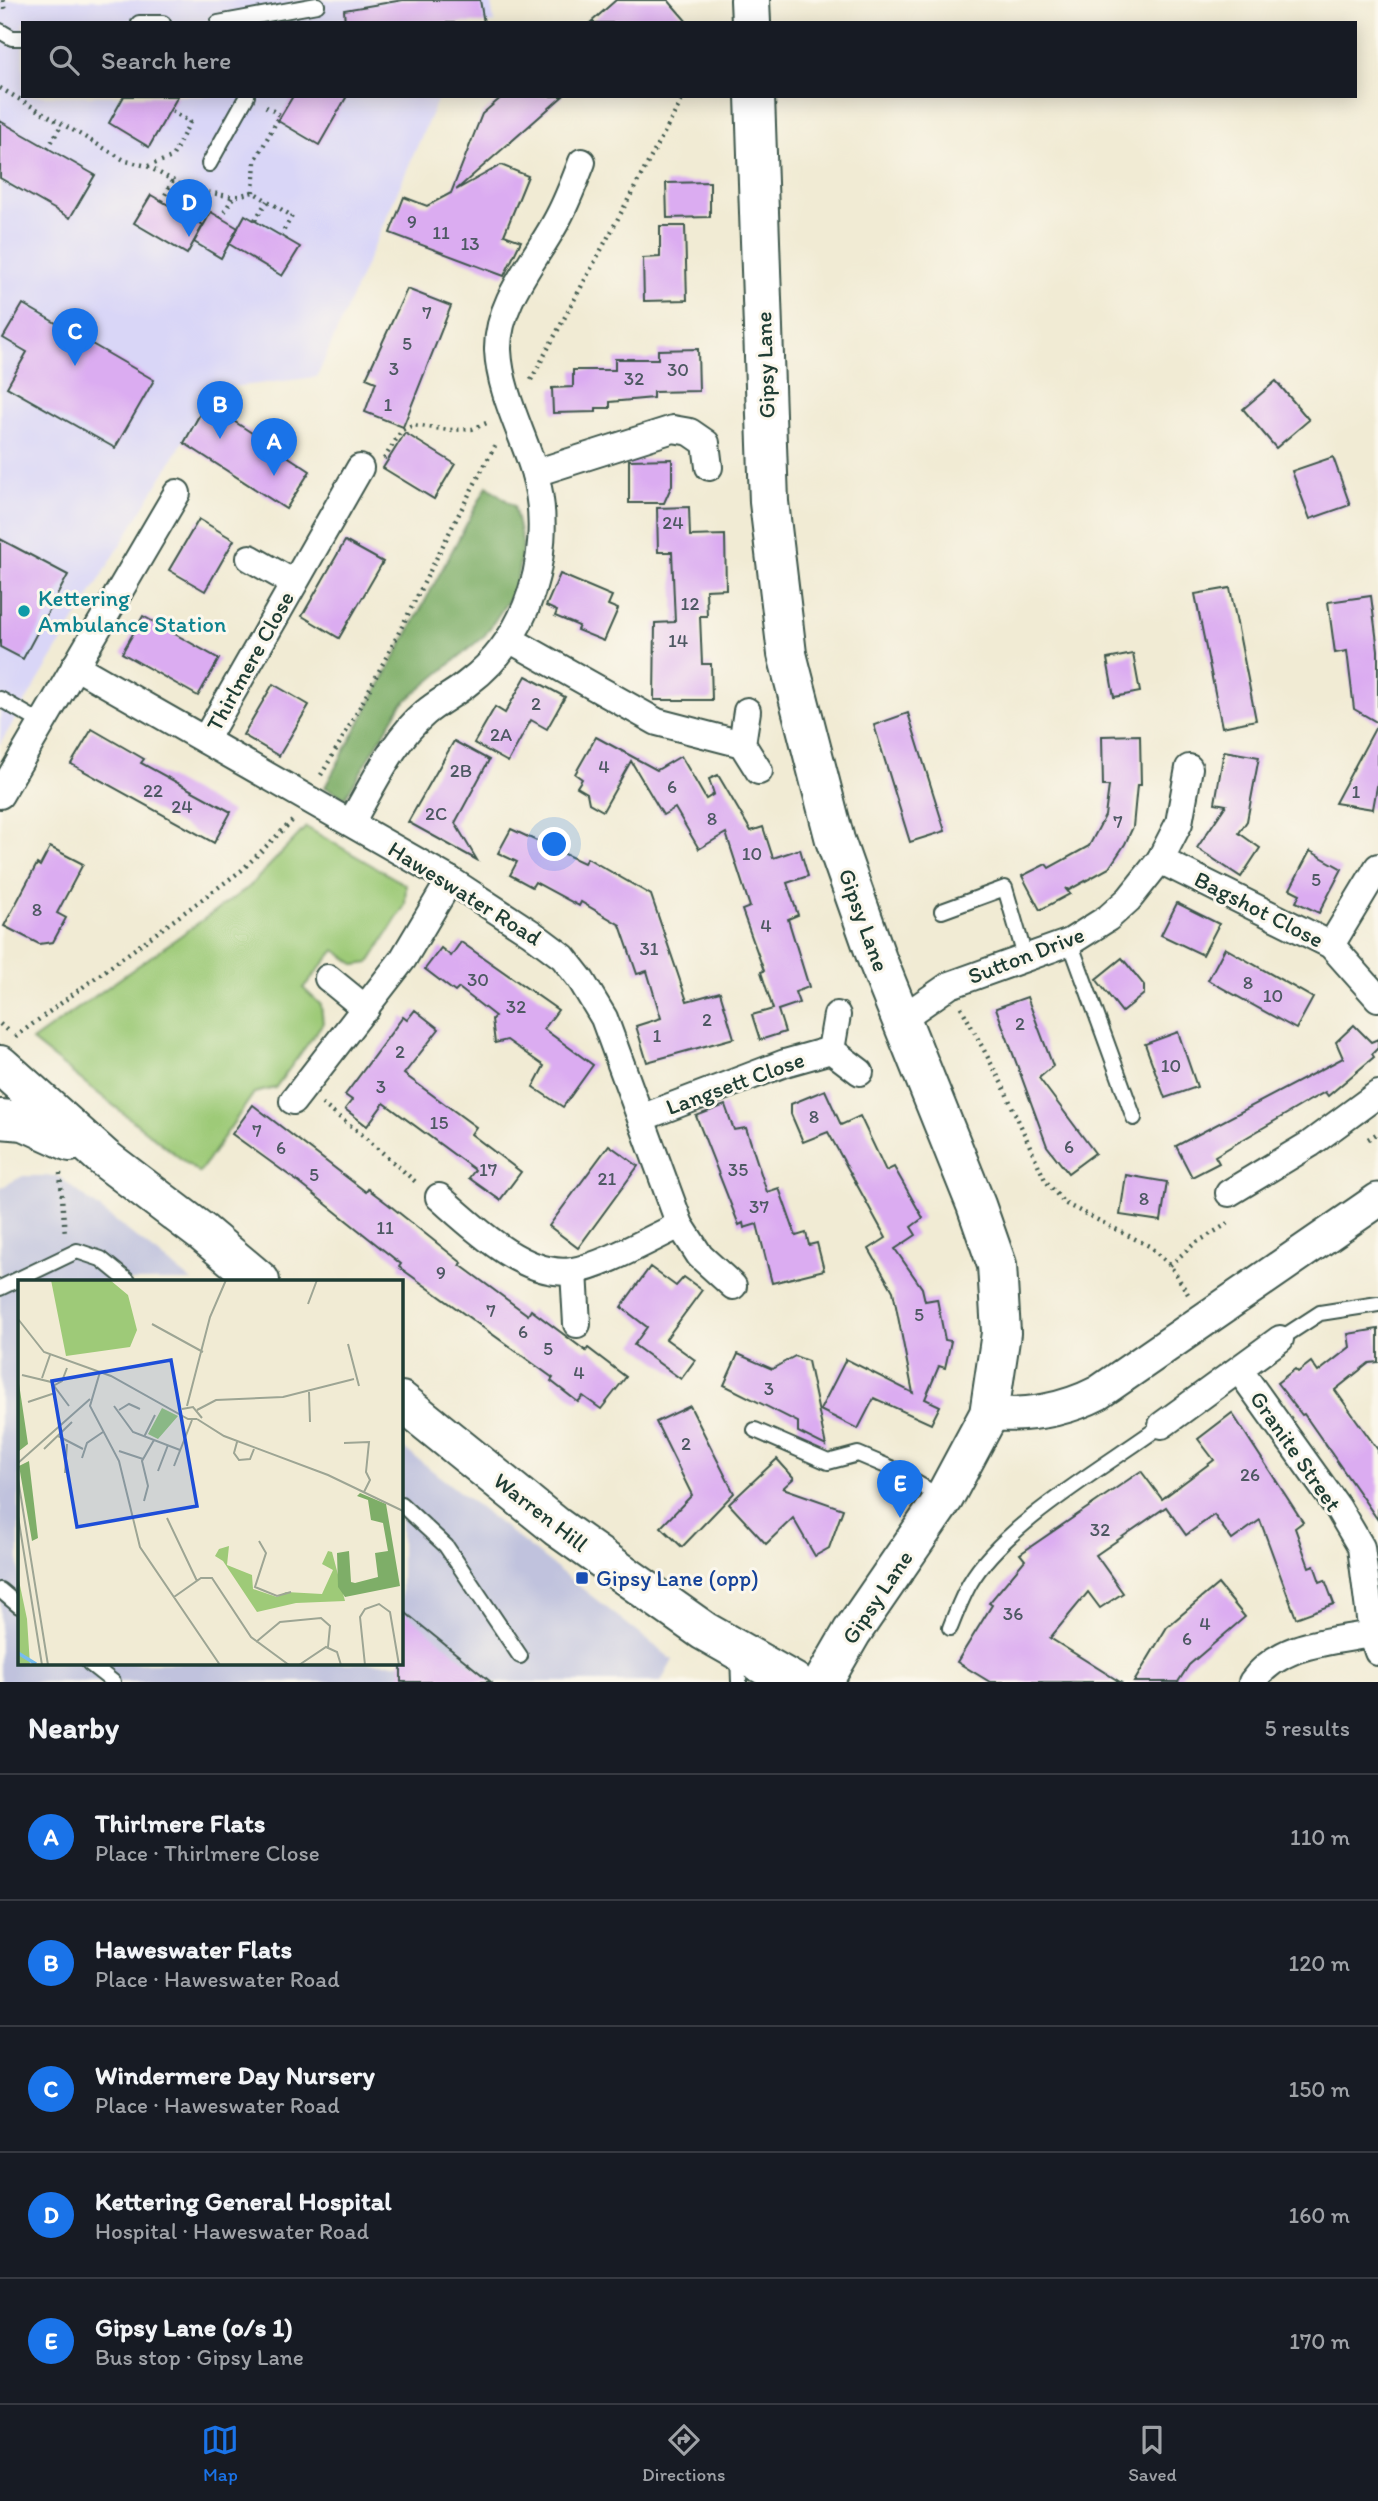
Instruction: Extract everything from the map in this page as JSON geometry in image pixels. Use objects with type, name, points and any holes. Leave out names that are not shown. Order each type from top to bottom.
[{"type":"main road","points":[[750,0],[751,21]]},
{"type":"main road","name":"Gipsy Lane","points":[[755,98],[769,502],[785,643],[799,712],[835,839],[997,1265],[1000,1333],[989,1414],[944,1498],[852,1632],[822,1682]]},
{"type":"main road","points":[[7,1051],[104,1158],[203,1233],[259,1280]]},
{"type":"main road","points":[[0,1119],[24,1121],[104,1158]]},
{"type":"main road","name":"Warren Hill","points":[[402,1402],[557,1527],[704,1631],[738,1666],[794,1682]]},
{"type":"street","points":[[351,822],[407,732],[425,713],[491,663],[509,639],[525,608],[536,575],[543,520],[535,473],[503,386],[498,349],[501,323],[512,296],[559,217],[582,162]]},
{"type":"street","points":[[535,473],[673,429],[690,432],[706,443],[709,467]]},
{"type":"street","name":"Thirlmere Close","points":[[205,740],[360,468]]},
{"type":"street","points":[[0,795],[177,493]]},
{"type":"street","name":"Thirlmere Close","points":[[250,558],[294,583]]},
{"type":"street","points":[[509,639],[657,722],[742,744]]},
{"type":"street","name":"Haweswater Road","points":[[75,666],[450,880],[563,957],[604,1018],[680,1225],[700,1256],[733,1286]]},
{"type":"street","points":[[747,711],[742,744],[759,771]]},
{"type":"street","name":"Sutton Drive","points":[[901,1018],[950,985],[1026,960],[1089,933],[1129,899],[1160,860],[1179,822],[1189,768]]},
{"type":"street","name":"Bagshot Close","points":[[1160,860],[1331,945],[1378,998]]},
{"type":"street","points":[[1331,945],[1378,867]]},
{"type":"street","points":[[298,1095],[403,960],[450,880]]},
{"type":"street","points":[[328,978],[366,1009]]},
{"type":"street","name":"Langsett Close","points":[[831,1050],[837,1015]]},
{"type":"street","name":"Langsett Close","points":[[641,1118],[785,1063],[831,1050]]},
{"type":"street","name":"Langsett Close","points":[[831,1050],[860,1072]]},
{"type":"street","points":[[1229,1193],[1310,1144],[1378,1094]]},
{"type":"street","points":[[439,1197],[492,1243],[533,1265],[559,1272],[574,1271],[680,1225]]},
{"type":"street","points":[[989,1414],[1035,1413],[1070,1407],[1098,1393],[1378,1200]]},
{"type":"street","points":[[574,1271],[577,1324]]},
{"type":"street","name":"Granite Street","points":[[1162,1425],[1240,1371],[1280,1339]]},
{"type":"street","name":"Granite Street","points":[[1240,1371],[1338,1508],[1369,1544],[1375,1643]]},
{"type":"street","points":[[1252,1682],[1265,1665],[1290,1650],[1375,1643]]},
{"type":"lane","points":[[240,21],[272,18],[317,5]]},
{"type":"lane","points":[[0,32],[12,38],[21,38]]},
{"type":"lane","points":[[209,164],[246,98]]},
{"type":"lane","points":[[0,699],[41,723]]},
{"type":"lane","points":[[942,911],[1005,888],[1026,960]]},
{"type":"lane","points":[[1070,942],[1134,1118]]},
{"type":"lane","points":[[0,1288],[77,1251],[101,1259],[127,1280]]},
{"type":"lane","points":[[1280,1339],[1320,1313],[1378,1304]]},
{"type":"lane","points":[[950,1628],[971,1582],[1000,1546],[1040,1513],[1162,1425]]},
{"type":"lane","points":[[755,1430],[828,1462],[858,1454],[891,1468],[944,1498]]},
{"type":"lane","points":[[402,1505],[446,1546],[520,1656]]},
{"type":"lane","points":[[0,1590],[18,1605]]},
{"type":"lane","points":[[90,1664],[113,1682]]},
{"type":"path","points":[[0,88],[126,161],[147,166],[200,195]]},
{"type":"path","points":[[253,192],[255,161],[280,115],[259,102],[262,98]]},
{"type":"path","points":[[530,382],[683,98]]},
{"type":"path","points":[[147,166],[172,157],[190,122],[170,110]]},
{"type":"path","points":[[48,148],[62,124]]},
{"type":"path","points":[[162,201],[173,180]]},
{"type":"path","points":[[188,216],[202,191],[233,197],[253,192],[292,216],[281,235]]},
{"type":"path","points":[[221,218],[233,197]]},
{"type":"path","points":[[255,220],[267,201]]},
{"type":"path","points":[[360,468],[387,458],[402,430],[413,425],[472,429],[500,419]]},
{"type":"path","points":[[316,782],[361,708],[452,524],[500,437]]},
{"type":"path","points":[[7,1051],[242,870],[297,816]]},
{"type":"path","points":[[956,998],[1002,1084],[1045,1180],[1064,1203],[1149,1246],[1170,1265],[1192,1300]]},
{"type":"path","points":[[298,1095],[359,1132],[424,1189],[439,1197]]},
{"type":"path","points":[[59,1169],[67,1256]]},
{"type":"shaded area","points":[[0,0],[491,0],[494,21],[21,21],[21,98],[438,98],[317,377],[215,389],[0,744]]},
{"type":"shaded area","points":[[23,1176],[58,1176],[191,1280],[18,1280],[18,1664],[402,1664],[402,1447],[673,1660],[661,1682],[0,1682],[0,1188]]},
{"type":"green space","points":[[487,486],[514,506],[523,545],[515,590],[485,635],[401,705],[345,798],[325,787]]},
{"type":"green space","points":[[306,827],[406,885],[405,905],[369,963],[356,965],[335,950],[303,988],[321,1005],[323,1023],[275,1088],[254,1093],[199,1173],[32,1041],[249,887]]},
{"type":"building","points":[[403,0],[480,0],[484,21],[345,21],[344,10]]},
{"type":"building","points":[[616,0],[668,0],[686,21],[592,21]]},
{"type":"building","points":[[123,98],[177,98],[149,147],[109,123]]},
{"type":"building","points":[[292,98],[346,98],[319,145],[278,121]]},
{"type":"building","points":[[501,98],[561,98],[456,190],[501,165],[528,176],[504,235],[521,241],[504,276],[390,233],[404,197],[427,206],[451,193],[482,114]]},
{"type":"building","points":[[0,121],[95,175],[70,218],[0,178]]},
{"type":"building","points":[[710,182],[710,217],[667,218],[666,183]]},
{"type":"building","points":[[151,195],[203,225],[187,254],[134,223]]},
{"type":"building","points":[[211,212],[238,228],[221,258],[194,242]]},
{"type":"building","points":[[245,215],[300,247],[282,276],[229,244]]},
{"type":"building","points":[[660,226],[685,226],[687,300],[644,301],[643,258],[660,257]]},
{"type":"building","points":[[407,289],[451,306],[403,427],[365,412],[376,382],[366,378]]},
{"type":"building","points":[[23,304],[154,380],[115,448],[7,387],[27,352],[3,338]]},
{"type":"building","points":[[698,349],[699,391],[653,392],[653,398],[610,402],[610,408],[596,408],[596,412],[553,413],[552,388],[573,387],[573,370],[615,370],[615,359],[658,359],[658,350]]},
{"type":"building","points":[[1276,381],[1309,420],[1276,448],[1243,409]]},
{"type":"building","points":[[206,403],[310,471],[286,509],[184,443]]},
{"type":"building","points":[[405,433],[455,464],[434,499],[383,468]]},
{"type":"building","points":[[1333,457],[1350,505],[1310,519],[1292,471]]},
{"type":"building","points":[[672,459],[672,485],[664,503],[629,503],[629,460]]},
{"type":"building","points":[[689,507],[690,536],[725,535],[726,589],[706,590],[707,616],[700,616],[702,664],[711,664],[712,700],[654,700],[655,623],[675,622],[672,552],[658,552],[657,508]]},
{"type":"building","points":[[199,519],[234,540],[205,591],[169,570]]},
{"type":"building","name":"Kettering Ambulance Station","points":[[0,539],[68,575],[23,659],[0,647]]},
{"type":"building","points":[[345,541],[383,562],[339,638],[302,616]]},
{"type":"building","points":[[560,574],[612,596],[608,605],[618,609],[604,641],[577,630],[579,626],[555,616],[557,611],[546,606]]},
{"type":"building","points":[[1230,588],[1256,720],[1222,727],[1195,594]]},
{"type":"building","points":[[1371,596],[1378,650],[1378,723],[1354,709],[1347,651],[1335,653],[1328,602]]},
{"type":"building","points":[[143,616],[219,659],[198,696],[122,653]]},
{"type":"building","points":[[1133,654],[1140,692],[1114,697],[1107,659]]},
{"type":"building","points":[[526,676],[565,697],[547,729],[531,720],[508,762],[474,743],[495,707],[505,713]]},
{"type":"building","points":[[273,684],[309,705],[279,756],[243,735]]},
{"type":"building","points":[[908,713],[945,831],[910,842],[874,725]]},
{"type":"building","points":[[1378,723],[1378,781],[1373,809],[1335,803]]},
{"type":"building","points":[[92,729],[144,759],[141,763],[231,812],[214,843],[71,764]]},
{"type":"building","points":[[1140,735],[1141,785],[1137,785],[1133,827],[1125,844],[1109,868],[1069,890],[1065,888],[1070,894],[1040,910],[1022,876],[1046,864],[1049,868],[1089,846],[1105,816],[1109,786],[1103,786],[1102,736]]},
{"type":"building","points":[[596,737],[657,770],[681,756],[706,799],[714,794],[709,779],[718,775],[751,831],[763,827],[773,858],[800,849],[808,876],[787,883],[798,915],[788,919],[809,987],[795,992],[799,1003],[778,1010],[785,1032],[760,1040],[752,1015],[773,1009],[761,972],[764,971],[742,910],[750,907],[726,833],[699,849],[675,808],[663,815],[631,761],[603,811],[589,803],[587,793],[577,787],[582,779],[575,774]]},
{"type":"building","points":[[454,741],[489,760],[455,823],[477,860],[408,822]]},
{"type":"building","points":[[1224,751],[1259,757],[1247,821],[1239,833],[1260,848],[1241,877],[1197,848],[1226,805],[1215,803]]},
{"type":"building","points":[[511,829],[584,863],[587,858],[651,895],[687,1001],[720,992],[734,1038],[647,1062],[636,1026],[661,1018],[647,971],[637,974],[620,925],[581,902],[579,906],[535,882],[532,887],[510,875],[517,862],[498,853]]},
{"type":"building","points":[[50,847],[83,864],[57,913],[66,918],[53,942],[39,944],[4,926],[37,864],[40,866]]},
{"type":"building","points":[[1310,851],[1342,869],[1319,913],[1296,902],[1300,894],[1290,889]]},
{"type":"building","points":[[1177,903],[1219,924],[1203,955],[1161,935]]},
{"type":"building","points":[[461,942],[558,1010],[544,1029],[593,1065],[563,1107],[533,1087],[544,1066],[507,1040],[495,1043],[492,1019],[495,1016],[459,988],[455,992],[425,969],[441,948],[451,956]]},
{"type":"building","points":[[1225,948],[1313,998],[1296,1029],[1208,980]]},
{"type":"building","points":[[1122,958],[1144,985],[1144,994],[1122,1012],[1096,979]]},
{"type":"building","points":[[1027,997],[1053,1066],[1039,1078],[1095,1153],[1068,1173],[1047,1146],[996,1008]]},
{"type":"building","points":[[415,1010],[439,1029],[404,1074],[476,1127],[471,1134],[521,1172],[500,1200],[469,1178],[475,1170],[384,1103],[367,1126],[345,1109],[352,1100],[345,1095],[403,1017],[407,1020]]},
{"type":"building","points":[[1354,1025],[1371,1042],[1378,1039],[1378,1048],[1372,1054],[1374,1057],[1328,1096],[1325,1092],[1215,1156],[1219,1163],[1192,1177],[1176,1146],[1343,1058],[1336,1042]]},
{"type":"building","points":[[1178,1032],[1197,1087],[1165,1098],[1145,1044]]},
{"type":"building","points":[[825,1090],[841,1125],[860,1116],[886,1171],[894,1167],[923,1218],[911,1227],[916,1235],[895,1249],[922,1288],[925,1301],[937,1299],[945,1340],[951,1341],[945,1368],[939,1366],[925,1399],[940,1406],[931,1424],[874,1398],[858,1429],[820,1410],[846,1359],[913,1393],[893,1291],[869,1249],[886,1238],[828,1132],[803,1142],[791,1114],[791,1104]]},
{"type":"building","points":[[253,1105],[366,1192],[368,1189],[388,1204],[462,1263],[460,1265],[528,1315],[531,1310],[626,1377],[601,1409],[583,1396],[578,1402],[551,1381],[553,1378],[399,1267],[401,1264],[297,1181],[232,1134]]},
{"type":"building","points":[[725,1105],[734,1130],[746,1128],[767,1192],[779,1188],[796,1236],[806,1233],[809,1245],[817,1243],[824,1270],[772,1283],[757,1224],[744,1228],[743,1223],[739,1225],[696,1116]]},
{"type":"building","points":[[609,1145],[638,1166],[578,1248],[549,1226]]},
{"type":"building","points":[[1126,1175],[1167,1182],[1161,1221],[1120,1215]]},
{"type":"building","points":[[650,1267],[676,1286],[684,1277],[702,1290],[666,1339],[695,1360],[681,1379],[634,1345],[647,1327],[621,1307]]},
{"type":"building","points":[[1378,1329],[1378,1362],[1369,1363],[1335,1390],[1378,1450],[1378,1520],[1304,1414],[1302,1415],[1277,1383],[1295,1369],[1298,1372],[1311,1362],[1318,1372],[1350,1347],[1348,1334]]},
{"type":"building","points":[[738,1354],[772,1369],[795,1356],[808,1361],[826,1446],[798,1432],[798,1422],[724,1385]]},
{"type":"building","points":[[690,1406],[734,1493],[682,1547],[661,1527],[692,1495],[656,1422]]},
{"type":"building","points":[[1232,1413],[1303,1522],[1295,1528],[1309,1567],[1314,1565],[1320,1582],[1325,1580],[1334,1604],[1296,1618],[1260,1520],[1232,1540],[1214,1515],[1186,1535],[1166,1507],[1096,1555],[1123,1593],[1100,1608],[1088,1592],[1050,1638],[1120,1682],[990,1682],[957,1662],[992,1605],[989,1603],[1025,1560],[1020,1554],[1141,1471],[1162,1499],[1214,1460],[1198,1439]]},
{"type":"building","points":[[777,1459],[794,1478],[783,1488],[843,1509],[829,1548],[815,1556],[793,1518],[766,1544],[729,1504]]},
{"type":"building","points":[[1218,1584],[1245,1617],[1189,1665],[1178,1682],[1134,1682],[1167,1627]]},
{"type":"building","points":[[402,1610],[491,1682],[401,1682]]},
{"type":"place","name":"Kettering General Hospital","points":[[189,237]]},
{"type":"place","name":"Windermere Day Nursery","points":[[75,366]]},
{"type":"place","name":"Haweswater Flats","points":[[220,439]]},
{"type":"place","name":"Thirlmere Flats","points":[[274,476]]},
{"type":"place","name":"Kettering Ambulance Station","points":[[24,611]]},
{"type":"place","name":"Gipsy Lane (o/s 1)","points":[[900,1518]]},
{"type":"place","name":"Gipsy Lane (opp)","points":[[582,1578]]}]
